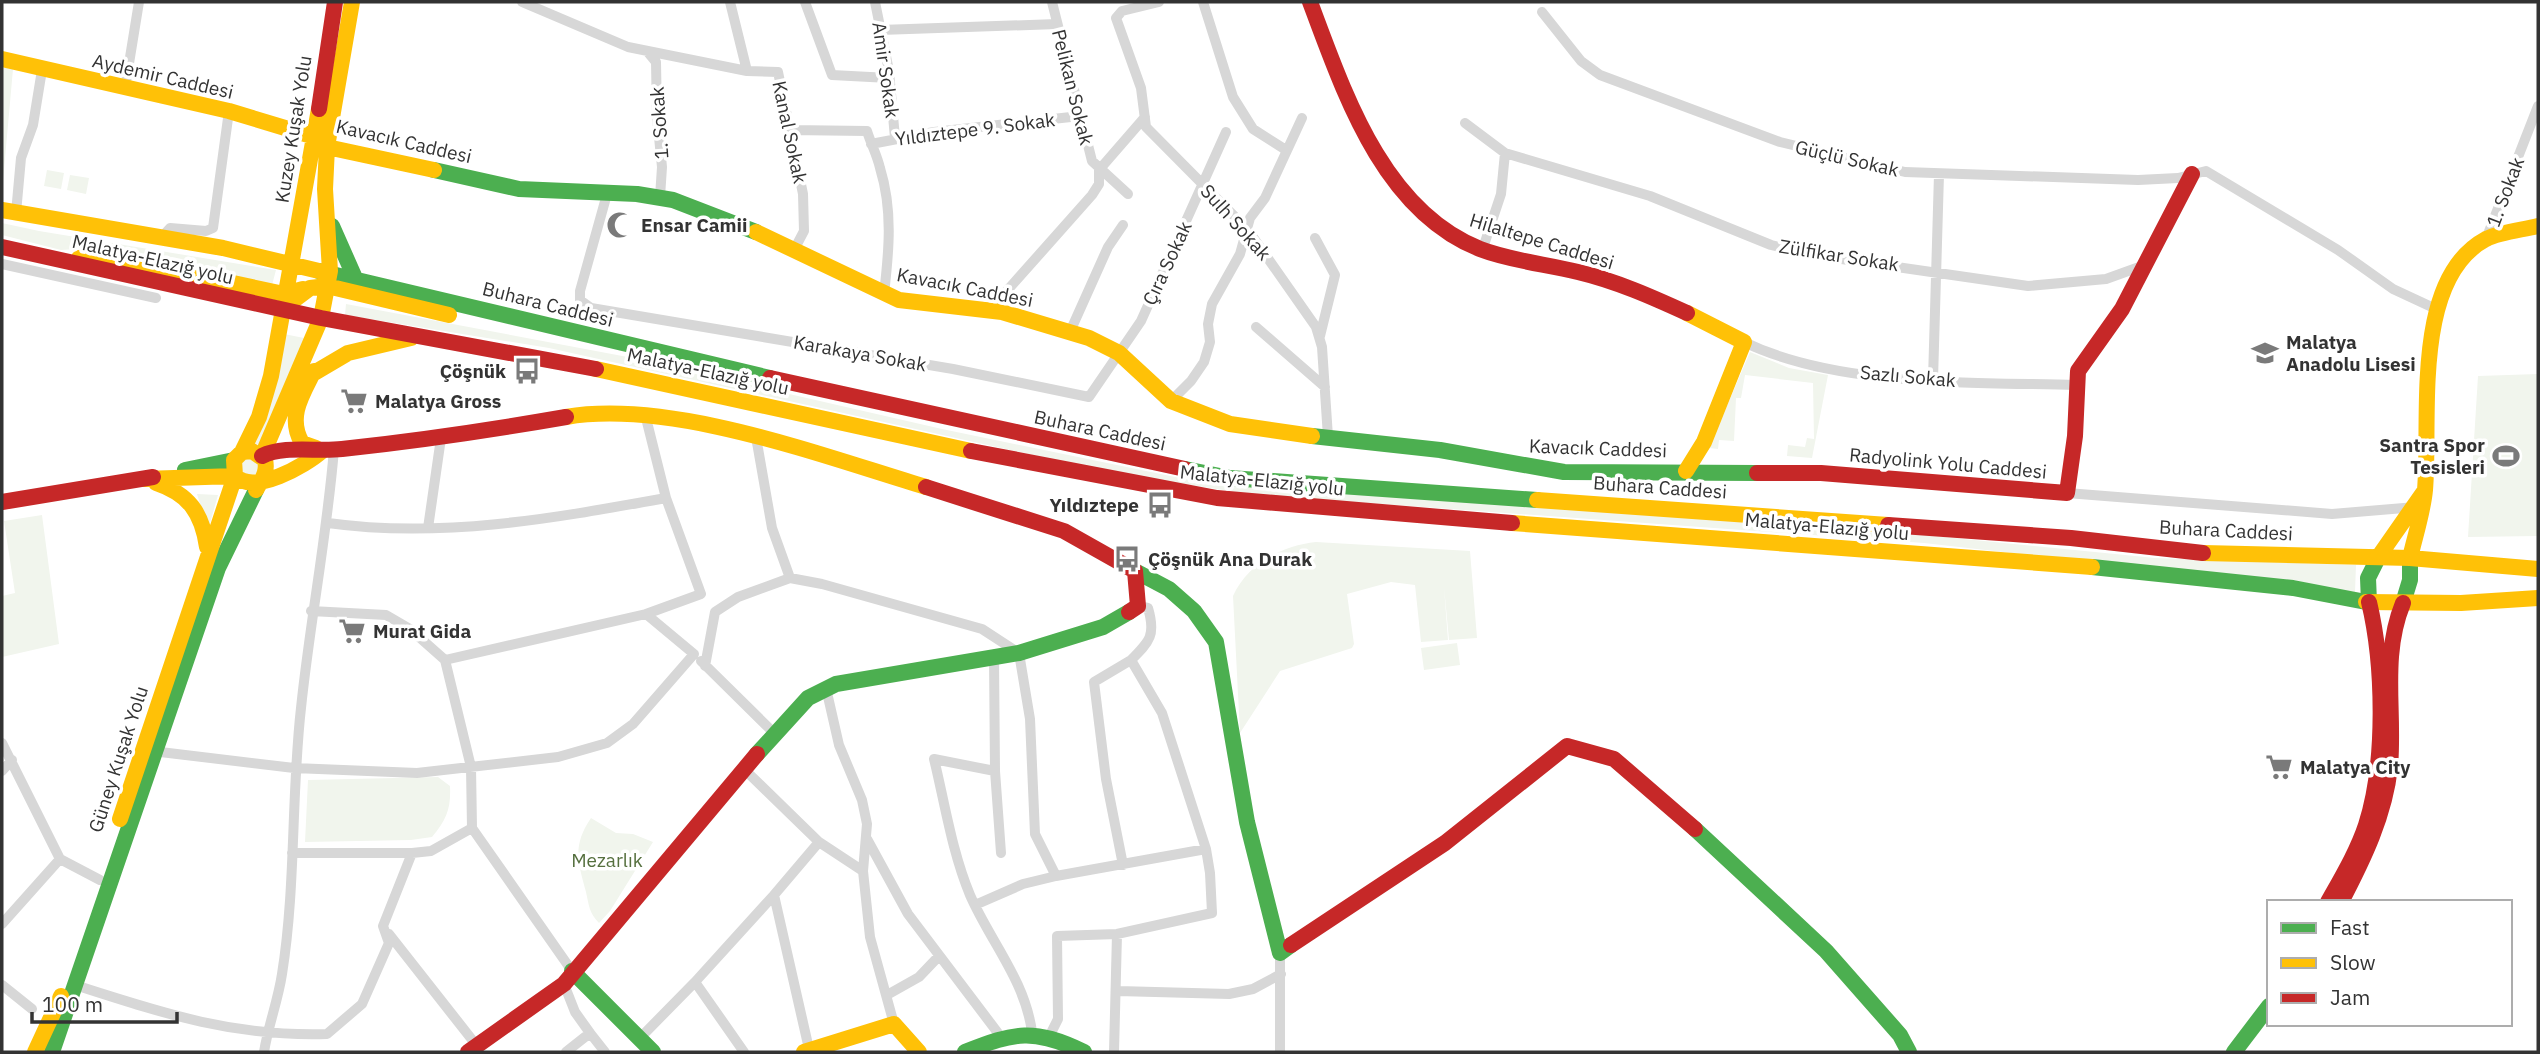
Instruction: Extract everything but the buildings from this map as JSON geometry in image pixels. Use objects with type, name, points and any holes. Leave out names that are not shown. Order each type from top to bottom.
[{"type":"main road","name":"Kuzey Kuşak Yolu","points":[[262,456],[292,386],[327,319],[332,282],[321,142],[335,2]]},
{"type":"main road","name":"Kuzey Kuşak Yolu","points":[[238,456],[259,417],[271,376],[285,261],[321,142],[352,2]]},
{"type":"main road","name":"Hilaltepe Caddesi","points":[[1310,2],[1356,121],[1372,148],[1436,222],[1448,232],[1483,248],[1611,282],[1699,318],[1744,342]]},
{"type":"main road","name":"Aydemir Caddesi","points":[[2,59],[229,111],[321,142]]},
{"type":"main road","name":"Kavacık Caddesi","points":[[321,142],[519,189],[660,197],[730,222],[899,300],[989,311],[1024,318],[1089,338],[1119,353],[1171,401],[1230,424],[1452,452],[1512,465],[1564,472],[1653,474],[1686,471]]},
{"type":"main road","name":"Radyolink Yolu Caddesi","points":[[1686,471],[1822,473],[2067,493],[2075,436],[2078,371],[2122,309],[2192,174]]},
{"type":"main road","points":[[326,207],[355,278]]},
{"type":"main road","name":"Buhara Caddesi","points":[[9,212],[285,261],[332,282],[355,278],[1013,433],[1230,478],[1317,487],[2071,538],[2203,552],[2379,556]]},
{"type":"main road","points":[[2342,900],[2378,825],[2390,767],[2391,630],[2410,580],[2410,558],[2420,502],[2425,414],[2436,309],[2450,274],[2486,239],[2538,226]]},
{"type":"main road","name":"Malatya-Elazığ yolu","points":[[2,247],[66,261],[280,298],[327,319],[619,373],[989,455],[1217,498],[2105,568],[2292,587],[2369,602],[2461,603],[2538,598]]},
{"type":"main road","points":[[280,298],[332,282],[563,342],[605,339]]},
{"type":"main road","points":[[292,386],[315,370],[362,346],[425,336]]},
{"type":"main road","points":[[1686,471],[1704,442],[1744,342]]},
{"type":"main road","points":[[315,370],[295,413],[295,423],[302,443],[328,450]]},
{"type":"main road","points":[[2,502],[144,479],[253,451],[262,456],[282,450],[328,450],[441,438],[578,415],[645,414],[756,437],[1064,531],[1169,589],[1194,611],[1216,642],[1247,822],[1280,953],[1315,926],[1445,843],[1567,746],[1614,760],[1717,849],[1826,951],[1900,1035],[1909,1052]]},
{"type":"main road","points":[[144,479],[235,477],[244,484],[260,482],[298,468],[328,450]]},
{"type":"main road","points":[[235,477],[238,456]]},
{"type":"main road","points":[[260,482],[266,471],[262,456]]},
{"type":"main road","points":[[1564,472],[1566,502]]},
{"type":"main road","name":"Güney Kuşak Yolu","points":[[56,1050],[205,565],[235,477]]},
{"type":"main road","points":[[144,479],[183,494],[198,509],[207,545],[205,565]]},
{"type":"main road","name":"Güney Kuşak Yolu","points":[[35,1052],[66,986],[100,880],[218,568],[260,482]]},
{"type":"main road","points":[[2329,900],[2366,824],[2377,768],[2378,648],[2376,622],[2366,581],[2369,570],[2420,502]]},
{"type":"main road","points":[[2379,556],[2538,569]]},
{"type":"main road","points":[[472,1049],[568,977],[774,733],[808,698],[826,688],[895,673],[1019,653],[1103,627],[1138,606],[1135,571]]},
{"type":"main road","points":[[568,977],[653,1052]]},
{"type":"main road","points":[[2234,1052],[2267,1009]]},
{"type":"main road","points":[[806,1051],[894,1024],[919,1052]]},
{"type":"main road","points":[[2248,1052],[2267,1026]]},
{"type":"main road","points":[[965,1052],[1001,1037],[1032,1032],[1050,1035],[1084,1052]]},
{"type":"street","points":[[125,88],[139,2]]},
{"type":"street","points":[[522,2],[609,40],[648,51],[747,71]]},
{"type":"street","name":"Kanal Sokak","points":[[730,2],[747,71],[778,72],[803,194],[804,231],[794,250]]},
{"type":"street","points":[[805,2],[832,75],[890,78]]},
{"type":"street","name":"Amir Sokak","points":[[875,2],[890,78],[895,138]]},
{"type":"street","name":"Pelikan Sokak","points":[[1052,2],[1092,161],[1098,170]]},
{"type":"street","name":"Sulh Sokak","points":[[1159,2],[1122,11],[1116,18],[1141,88],[1146,127],[1248,230],[1299,299],[1320,336],[1328,438]]},
{"type":"street","points":[[1203,2],[1233,97],[1253,129],[1286,150]]},
{"type":"street","name":"Güçlü Sokak","points":[[1542,12],[1581,61],[1608,79],[1780,142],[1905,172],[2138,180],[2178,178],[2192,174]]},
{"type":"street","points":[[880,30],[1057,24]]},
{"type":"street","name":"1. Sokak","points":[[648,51],[656,62],[657,117],[662,167],[660,197]]},
{"type":"street","points":[[9,212],[20,158],[33,125],[42,70]]},
{"type":"street","name":"1. Sokak","points":[[2486,239],[2538,106]]},
{"type":"street","points":[[161,238],[170,228],[206,231],[213,228],[229,111]]},
{"type":"street","name":"Yıldıztepe 9. Sokak","points":[[871,144],[895,138],[1080,117]]},
{"type":"street","points":[[989,311],[1092,195],[1099,184],[1098,170],[1145,117]]},
{"type":"street","points":[[1171,401],[1200,371],[1205,362],[1210,342],[1208,324],[1212,304],[1240,254],[1250,218],[1265,198],[1302,118]]},
{"type":"street","name":"Zülfikar Sokak","points":[[1465,123],[1504,153],[1650,196],[1788,250],[1839,260],[1936,271],[1946,275],[2028,286],[2106,279],[2142,266]]},
{"type":"street","points":[[790,130],[867,131],[881,168],[888,209],[890,240],[884,293]]},
{"type":"street","name":"Çıra Sokak","points":[[1119,353],[1141,321],[1226,132]]},
{"type":"street","points":[[1483,248],[1501,194],[1504,153]]},
{"type":"street","points":[[1098,170],[1128,194]]},
{"type":"street","points":[[2192,174],[2206,171],[2211,173],[2347,256],[2393,289],[2436,309]]},
{"type":"street","points":[[1933,380],[1939,174]]},
{"type":"street","name":"Karakaya Sokak","points":[[607,194],[580,300],[591,308],[953,369],[1089,397],[1119,353]]},
{"type":"street","points":[[1069,334],[1108,247],[1123,225]]},
{"type":"street","points":[[1315,238],[1335,275],[1320,336]]},
{"type":"street","points":[[2,264],[156,298]]},
{"type":"street","points":[[1256,327],[1325,387]]},
{"type":"street","name":"Sazlı Sokak","points":[[1744,342],[1773,356],[1808,367],[1933,380],[2076,385]]},
{"type":"street","points":[[645,414],[666,498],[701,594],[715,612]]},
{"type":"street","points":[[756,437],[772,527],[790,578]]},
{"type":"street","points":[[428,527],[441,438]]},
{"type":"street","points":[[264,1052],[282,975],[292,853],[295,768],[311,611],[328,523],[328,450]]},
{"type":"street","points":[[2067,493],[2332,514],[2420,502]]},
{"type":"street","points":[[328,523],[363,528],[520,522],[666,498]]},
{"type":"street","points":[[705,666],[715,612],[738,597],[790,578],[822,584],[982,629],[1019,653],[1030,719],[1035,834],[1056,876]]},
{"type":"street","points":[[445,660],[646,614],[701,594]]},
{"type":"street","points":[[1123,864],[1106,779],[1094,682],[1131,660],[1148,643],[1153,626],[1148,608],[1138,606]]},
{"type":"street","points":[[311,611],[386,615],[410,629],[445,660],[471,768],[472,828],[568,977],[575,1012],[605,1052]]},
{"type":"street","points":[[646,614],[694,654],[774,733]]},
{"type":"street","points":[[148,750],[295,768],[417,773],[558,757],[607,743],[633,724],[694,654]]},
{"type":"street","points":[[994,658],[995,771],[1001,853]]},
{"type":"street","points":[[1050,1035],[1058,1019],[1057,936],[1117,934],[1212,913],[1206,849],[1162,713],[1131,660]]},
{"type":"street","points":[[826,688],[839,745],[862,800],[867,839],[863,871],[870,937],[894,1024]]},
{"type":"street","points":[[2,743],[60,859],[100,880]]},
{"type":"street","points":[[995,771],[934,759],[959,863],[975,905],[1015,977],[1030,1016],[1032,1032]]},
{"type":"street","points":[[2,771],[12,760]]},
{"type":"street","points":[[745,770],[820,842],[863,871]]},
{"type":"street","points":[[292,853],[431,851],[472,828]]},
{"type":"street","points":[[867,839],[908,914],[1001,1037]]},
{"type":"street","points":[[640,1038],[695,982],[820,842]]},
{"type":"street","points":[[975,905],[1023,884],[1056,876],[1206,849]]},
{"type":"street","points":[[75,985],[199,1023],[267,1034],[327,1034],[362,1004],[389,943],[383,926],[412,853]]},
{"type":"street","points":[[2,924],[60,859]]},
{"type":"street","points":[[774,895],[806,1051]]},
{"type":"street","points":[[383,926],[472,1049]]},
{"type":"street","points":[[1114,1052],[1118,991],[1117,934]]},
{"type":"street","points":[[1280,953],[1280,1052]]},
{"type":"street","points":[[887,995],[919,977],[939,956]]},
{"type":"street","points":[[1118,991],[1229,994],[1254,989],[1280,974]]},
{"type":"street","points":[[695,982],[744,1052]]},
{"type":"street","points":[[2,985],[32,1009]]},
{"type":"street","points":[[566,1052],[590,1033]]},
{"type":"green space","points":[[2,67],[13,69],[2,192]]},
{"type":"green space","points":[[47,170],[64,173],[61,189],[44,186]]},
{"type":"green space","points":[[70,175],[89,178],[86,194],[67,190]]},
{"type":"green space","points":[[2,223],[276,270],[272,285],[95,248],[61,250],[2,235]]},
{"type":"green space","points":[[346,304],[633,358],[942,429],[1185,479],[1924,535],[2155,558],[2356,565],[2355,592],[1924,543],[1255,495],[1114,473],[549,348],[345,315]]},
{"type":"green space","points":[[284,334],[304,338],[261,451],[249,451]]},
{"type":"green space","points":[[1750,352],[1789,368],[1828,375],[1812,458],[1787,456],[1788,445],[1805,447],[1807,438],[1814,439],[1813,383],[1745,375],[1741,398],[1736,398],[1734,441],[1719,440],[1718,449],[1709,448]]},
{"type":"green space","name":"Santra Spor Tesisleri","points":[[2538,374],[2538,536],[2468,537],[2478,376]]},
{"type":"green space","points":[[250,458],[256,461],[259,467],[256,473],[250,476],[244,473],[241,467],[244,461]]},
{"type":"green space","points":[[197,494],[218,495],[208,530]]},
{"type":"green space","points":[[42,515],[59,644],[2,657],[2,596],[15,593],[4,521]]},
{"type":"green space","points":[[1316,542],[1470,551],[1477,638],[1449,640],[1444,587],[1448,640],[1421,642],[1415,585],[1391,582],[1347,594],[1354,644],[1352,648],[1280,671],[1240,733],[1233,596],[1247,575],[1267,558],[1290,548]]},
{"type":"green space","points":[[1457,643],[1460,665],[1424,670],[1421,648]]},
{"type":"green space","points":[[438,777],[450,786],[450,801],[445,819],[432,837],[411,840],[305,842],[308,780]]},
{"type":"green space","name":"Mezarlık","points":[[591,818],[616,833],[633,834],[653,842],[610,911],[599,923],[590,909],[578,854],[581,837]]},
{"type":"traffic: fast","points":[[434,170],[519,189],[637,194],[673,200],[756,232]]},
{"type":"traffic: fast","points":[[332,226],[355,278]]},
{"type":"traffic: fast","points":[[319,271],[770,378]]},
{"type":"traffic: fast","points":[[1312,436],[1440,450],[1564,472],[1757,473]]},
{"type":"traffic: fast","points":[[185,470],[234,460]]},
{"type":"traffic: fast","points":[[1185,469],[1230,478],[1537,500]]},
{"type":"traffic: fast","points":[[52,1052],[218,568],[256,490]]},
{"type":"traffic: fast","points":[[2369,602],[2368,578],[2379,556]]},
{"type":"traffic: fast","points":[[2403,603],[2410,580],[2410,558]]},
{"type":"traffic: fast","points":[[2092,567],[2293,588],[2366,602]]},
{"type":"traffic: fast","points":[[1135,571],[1169,589],[1194,611],[1216,642],[1247,822],[1280,953],[1291,945]]},
{"type":"traffic: fast","points":[[757,754],[808,698],[836,684],[1019,653],[1103,627],[1129,612]]},
{"type":"traffic: fast","points":[[1695,829],[1826,951],[1900,1035],[1909,1052]]},
{"type":"traffic: fast","points":[[572,971],[653,1052]]},
{"type":"traffic: fast","points":[[2234,1052],[2267,1009]]},
{"type":"traffic: fast","points":[[965,1052],[998,1040],[1024,1035],[1051,1039],[1084,1052]]},
{"type":"traffic: slow","points":[[262,456],[321,318],[330,271],[325,189],[327,147],[352,2]]},
{"type":"traffic: slow","points":[[2,59],[229,111],[315,137],[327,147],[434,170]]},
{"type":"traffic: slow","points":[[242,452],[259,417],[271,376],[319,109]]},
{"type":"traffic: slow","points":[[2,210],[223,248],[319,271]]},
{"type":"traffic: slow","points":[[2410,558],[2425,490],[2430,353],[2435,317],[2446,285],[2462,258],[2486,239],[2538,226]]},
{"type":"traffic: slow","points":[[756,232],[899,300],[1002,312],[1089,338],[1119,353],[1171,401],[1230,424],[1312,436]]},
{"type":"traffic: slow","points":[[79,258],[97,254],[284,294],[303,289]]},
{"type":"traffic: slow","points":[[282,309],[310,288],[327,286],[449,315]]},
{"type":"traffic: slow","points":[[1686,471],[1704,442],[1744,342],[1687,313]]},
{"type":"traffic: slow","points":[[292,386],[348,353],[411,338]]},
{"type":"traffic: slow","points":[[596,369],[971,451]]},
{"type":"traffic: slow","points":[[314,371],[298,406],[296,424],[302,443],[316,448]]},
{"type":"traffic: slow","points":[[566,417],[608,414],[652,416],[699,423],[794,446],[926,487]]},
{"type":"traffic: slow","points":[[256,490],[260,482],[262,479],[265,472],[265,460],[252,451],[242,452],[234,460],[235,476],[243,481],[254,482],[266,480],[292,471],[322,451]]},
{"type":"traffic: slow","points":[[120,819],[235,476],[144,479]]},
{"type":"traffic: slow","points":[[156,483],[177,493],[192,506],[202,524],[207,547]]},
{"type":"traffic: slow","points":[[2379,556],[2423,493]]},
{"type":"traffic: slow","points":[[1537,500],[1888,525]]},
{"type":"traffic: slow","points":[[1512,523],[2092,567]]},
{"type":"traffic: slow","points":[[2203,553],[2410,558],[2538,569]]},
{"type":"traffic: slow","points":[[2366,602],[2461,603],[2538,598]]},
{"type":"traffic: slow","points":[[35,1052],[61,996]]},
{"type":"traffic: slow","points":[[804,1052],[894,1024],[919,1052]]},
{"type":"traffic: jam","points":[[319,109],[335,2]]},
{"type":"traffic: jam","points":[[1310,2],[1337,73],[1371,145],[1392,177],[1417,207],[1446,231],[1480,249],[1606,280],[1687,313]]},
{"type":"traffic: jam","points":[[1757,473],[1821,473],[2067,493],[2075,436],[2078,371],[2122,309],[2192,174]]},
{"type":"traffic: jam","points":[[2,247],[321,318],[596,369]]},
{"type":"traffic: jam","points":[[770,378],[1185,469]]},
{"type":"traffic: jam","points":[[262,456],[280,451],[332,450],[398,442],[566,417]]},
{"type":"traffic: jam","points":[[971,451],[1217,498],[1512,523]]},
{"type":"traffic: jam","points":[[2,502],[153,477]]},
{"type":"traffic: jam","points":[[926,487],[1064,531],[1135,571],[1138,606],[1129,612]]},
{"type":"traffic: jam","points":[[1888,525],[2071,538],[2203,553]]},
{"type":"traffic: jam","points":[[2329,900],[2366,825],[2377,773],[2380,684],[2369,602]]},
{"type":"traffic: jam","points":[[2342,900],[2372,837],[2387,785],[2391,746],[2392,644],[2403,603]]},
{"type":"traffic: jam","points":[[1291,945],[1445,843],[1567,746],[1614,759],[1695,829]]},
{"type":"traffic: jam","points":[[468,1052],[564,984],[757,754]]},
{"type":"place","name":"Ensar Camii","points":[[620,225]]},
{"type":"place","name":"Malatya Anadolu Lisesi","points":[[2265,353]]},
{"type":"place","name":"Çöşnük","points":[[527,371]]},
{"type":"place","name":"Malatya Gross","points":[[354,401]]},
{"type":"place","name":"Santra Spor Tesisleri","points":[[2506,456]]},
{"type":"place","name":"Yıldıztepe","points":[[1160,505]]},
{"type":"place","name":"Çöşnük Ana Durak","points":[[1127,559]]},
{"type":"place","name":"Murat Gida","points":[[352,631]]},
{"type":"place","name":"Malatya City","points":[[2279,767]]}]
